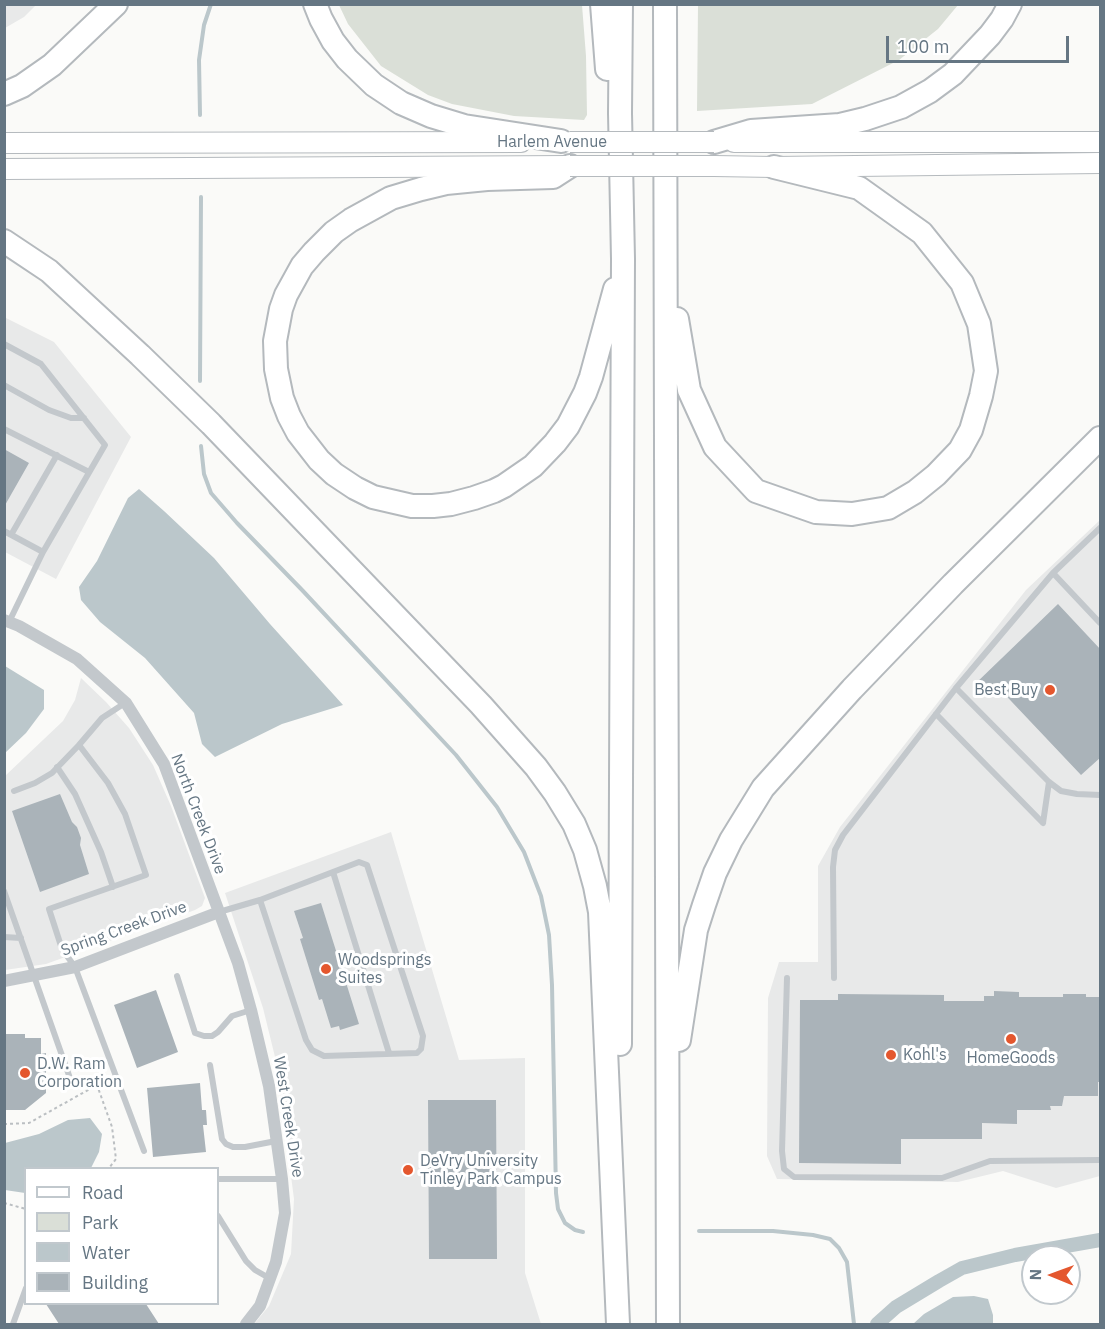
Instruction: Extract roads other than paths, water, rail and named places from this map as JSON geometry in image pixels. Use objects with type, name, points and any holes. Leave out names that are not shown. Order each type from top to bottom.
[{"type":"highway","points":[[4,94],[22,86],[52,65],[116,4]]},
{"type":"highway","points":[[315,4],[333,41],[347,59],[374,85],[401,103],[431,116],[464,126],[566,142]]},
{"type":"highway","points":[[602,4],[608,89],[620,113]]},
{"type":"highway","points":[[619,1324],[623,258],[620,113],[621,4]]},
{"type":"highway","points":[[665,4],[668,1324]]},
{"type":"highway","points":[[714,142],[751,131],[840,125],[901,107],[940,84],[959,68],[990,35],[1010,4]]},
{"type":"highway","points":[[570,166],[553,177],[477,180],[446,183],[421,189],[375,206],[351,220],[324,241],[302,266],[293,282],[286,295],[277,328],[275,352],[278,382],[289,416],[298,433],[318,460],[334,474],[373,497],[412,506],[433,506],[474,498],[504,486],[533,466],[555,443],[577,410],[591,377],[623,258]]},
{"type":"highway","points":[[666,254],[689,390],[715,447],[756,491],[816,512],[852,514],[888,508],[915,492],[936,475],[960,450],[971,430],[981,396],[986,370],[979,324],[962,283],[922,233],[859,188],[774,167]]},
{"type":"highway","points":[[4,241],[49,271],[211,424],[481,705],[536,767],[574,824],[585,850],[600,912],[619,1324]]},
{"type":"highway","points":[[668,1113],[696,930],[730,840],[746,813],[769,781],[852,689],[953,584],[1101,438]]},
{"type":"main road","name":"Harlem Avenue","points":[[4,143],[1101,142]]},
{"type":"main road","name":"Harlem Avenue","points":[[4,169],[774,167],[1101,163]]},
{"type":"street","name":"North Creek Drive","points":[[7,621],[77,659],[126,703],[164,764],[219,912]]},
{"type":"street","name":"Spring Creek Drive","points":[[4,981],[75,967],[219,912]]},
{"type":"street","name":"West Creek Drive","points":[[219,912],[238,963],[269,1086],[285,1213],[276,1262],[260,1306],[246,1324]]},
{"type":"lane","points":[[4,344],[41,364],[105,445],[43,552],[7,621]]},
{"type":"lane","points":[[4,385],[49,411],[71,418],[84,418]]},
{"type":"lane","points":[[4,429],[89,472]]},
{"type":"lane","points":[[43,552],[8,533],[57,455]]},
{"type":"lane","points":[[834,978],[833,867],[835,850],[843,835],[956,688],[1053,573],[1101,528]]},
{"type":"lane","points":[[1053,573],[1101,623]]},
{"type":"lane","points":[[956,688],[1049,783],[1061,791],[1101,795]]},
{"type":"lane","points":[[14,791],[52,773],[102,718],[126,703]]},
{"type":"lane","points":[[936,714],[1043,823],[1049,783]]},
{"type":"lane","points":[[79,745],[108,783],[125,814],[146,875],[49,909],[62,949],[75,967],[144,1151]]},
{"type":"lane","points":[[57,767],[75,794],[113,887]]},
{"type":"lane","points":[[219,912],[260,900],[359,862],[367,865],[423,1036],[421,1049],[417,1053],[324,1056],[312,1050],[306,1040],[260,900]]},
{"type":"lane","points":[[333,872],[389,1053]]},
{"type":"lane","points":[[4,891],[72,1081]]},
{"type":"lane","points":[[4,937],[21,938]]},
{"type":"lane","points":[[177,976],[195,1033],[212,1036],[232,1016],[251,1010]]},
{"type":"lane","points":[[787,978],[782,1151],[784,1169],[795,1177],[942,1178],[990,1161],[1101,1160]]},
{"type":"lane","points":[[210,1065],[222,1139],[226,1144],[233,1147],[245,1147],[277,1141]]},
{"type":"lane","points":[[219,1179],[282,1179]]},
{"type":"lane","points":[[219,1218],[246,1261],[270,1279]]},
{"type":"lane","points":[[13,1324],[24,1294]]},
{"type":"water","points":[[139,489],[214,558],[343,705],[282,724],[215,757],[202,744],[194,713],[145,658],[100,622],[81,600],[79,587],[97,561],[128,498]]},
{"type":"water","points":[[5,666],[44,690],[44,709],[26,733],[5,753]]},
{"type":"water","points":[[90,1118],[102,1134],[99,1152],[92,1167],[24,1167],[24,1193],[5,1190],[5,1143],[39,1134],[68,1120]]},
{"type":"water","points":[[974,1296],[988,1299],[993,1324],[913,1324],[924,1314],[953,1297]]},
{"type":"waterway","points":[[200,115],[199,60],[204,25],[211,4]]},
{"type":"waterway","points":[[200,381],[201,197]]},
{"type":"waterway","points":[[201,446],[204,474],[211,493],[456,755],[497,807],[524,852],[541,896],[549,935],[558,1209],[565,1223],[583,1232]]},
{"type":"waterway","points":[[699,1231],[773,1231],[830,1239],[839,1248],[847,1262],[854,1324]]},
{"type":"waterway","points":[[877,1324],[896,1307],[962,1268],[1015,1255],[1100,1240]]},
{"type":"place","name":"Best Buy","points":[[1050,690]]},
{"type":"place","name":"Woodsprings Suites","points":[[326,969]]},
{"type":"place","name":"HomeGoods","points":[[1011,1039]]},
{"type":"place","name":"Kohl's","points":[[891,1055]]},
{"type":"place","name":"D.W. Ram Corporation","points":[[25,1073]]},
{"type":"place","name":"DeVry University Tinley Park Campus","points":[[408,1170]]}]
